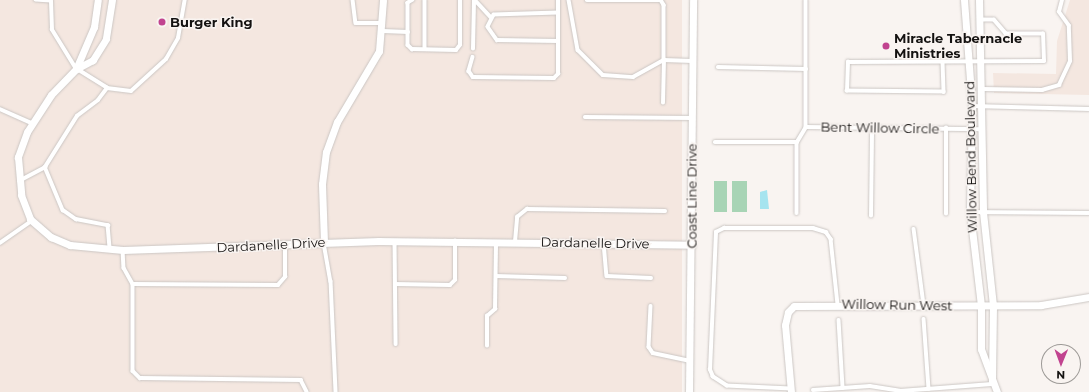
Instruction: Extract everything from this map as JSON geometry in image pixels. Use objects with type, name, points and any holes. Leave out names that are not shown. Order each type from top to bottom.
[{"type":"street","points":[[76,69],[94,27],[98,0]]},
{"type":"street","points":[[32,221],[19,181],[18,157],[32,123],[51,95],[76,69],[93,60],[106,39],[112,0]]},
{"type":"street","points":[[324,242],[322,184],[326,152],[336,122],[372,65],[383,31],[383,0]]},
{"type":"street","name":"Coast Line Drive","points":[[689,392],[692,245],[693,0]]},
{"type":"street","name":"Willow Bend Boulevard","points":[[964,0],[972,106],[970,212],[981,306],[981,349],[992,384],[997,392]]},
{"type":"street","name":"Willow Bend Boulevard","points":[[979,0],[984,106],[983,212],[993,306],[992,384]]},
{"type":"street","name":"Dardanelle Drive","points":[[32,221],[51,237],[70,245],[110,250],[324,242],[395,241],[692,245]]},
{"type":"street","name":"Willow Run West","points":[[791,390],[785,326],[788,312],[794,306],[805,304],[981,306],[1041,305],[1089,297]]},
{"type":"lane","points":[[36,0],[51,1],[52,30],[76,69],[107,88],[131,91],[166,59],[178,38],[185,0]]},
{"type":"lane","points":[[353,0],[356,23],[383,22]]},
{"type":"lane","points":[[413,0],[408,3],[408,32],[412,49],[456,50],[460,45],[460,0]]},
{"type":"lane","points":[[425,0],[425,49]]},
{"type":"lane","points":[[475,0],[491,17]]},
{"type":"lane","points":[[473,48],[475,0]]},
{"type":"lane","points":[[473,57],[469,74],[480,78],[554,78],[558,67],[558,0]]},
{"type":"lane","points":[[569,0],[578,50],[603,75],[633,77],[664,60],[693,61]]},
{"type":"lane","points":[[587,0],[661,0],[664,5],[663,102]]},
{"type":"lane","name":"Bent Willow Circle","points":[[806,0],[806,127],[984,129]]},
{"type":"lane","points":[[983,89],[1042,90],[1059,85],[1070,61],[1069,26],[1059,12],[1062,0]]},
{"type":"lane","points":[[491,17],[509,13],[558,14]]},
{"type":"lane","points":[[491,17],[489,32],[498,40],[558,41]]},
{"type":"lane","points":[[943,62],[944,92],[847,91],[848,62],[1044,61],[1043,34],[1006,34],[994,20],[980,20]]},
{"type":"lane","points":[[383,31],[408,32]]},
{"type":"lane","points":[[718,67],[806,69]]},
{"type":"lane","points":[[19,181],[45,167],[77,116],[98,100],[107,88]]},
{"type":"lane","points":[[972,106],[1089,109]]},
{"type":"lane","points":[[0,109],[32,123]]},
{"type":"lane","points":[[585,117],[693,118]]},
{"type":"lane","points":[[797,213],[797,142],[806,127]]},
{"type":"lane","points":[[871,216],[872,128]]},
{"type":"lane","points":[[946,128],[946,214]]},
{"type":"lane","points":[[715,142],[797,142]]},
{"type":"lane","points":[[45,167],[63,210],[76,219],[109,226],[110,250]]},
{"type":"lane","points":[[515,242],[518,217],[527,209],[665,211]]},
{"type":"lane","points":[[970,212],[1089,213]]},
{"type":"lane","points":[[0,243],[32,221]]},
{"type":"lane","points":[[791,390],[727,386],[713,377],[710,370],[716,232],[724,228],[813,228],[826,232],[830,239],[838,304]]},
{"type":"lane","points":[[914,229],[924,305]]},
{"type":"lane","points":[[395,241],[396,344]]},
{"type":"lane","points":[[324,242],[331,281],[336,392]]},
{"type":"lane","points":[[395,284],[450,285],[455,280],[455,242]]},
{"type":"lane","points":[[487,346],[487,316],[495,309],[496,242]]},
{"type":"lane","points":[[133,284],[278,285],[285,277],[285,244]]},
{"type":"lane","points":[[604,244],[606,276],[651,278]]},
{"type":"lane","points":[[123,250],[124,268],[133,284],[133,371],[140,378],[301,380],[307,392]]},
{"type":"lane","points":[[496,276],[565,278]]},
{"type":"lane","points":[[651,306],[649,347],[653,353],[690,361]]},
{"type":"lane","points":[[924,319],[929,389]]},
{"type":"lane","points":[[839,320],[842,388]]},
{"type":"lane","points":[[813,390],[842,388],[884,390],[929,389],[992,384]]},
{"type":"shaded area","points":[[0,0],[682,0],[682,392],[0,392]]},
{"type":"shaded area","points":[[1070,0],[1089,0],[1089,95],[994,93],[993,73],[1056,74],[1057,41]]},
{"type":"green space","points":[[714,181],[727,181],[727,212],[714,212]]},
{"type":"green space","points":[[732,181],[747,181],[747,212],[732,212]]},
{"type":"water","points":[[767,190],[769,209],[760,209],[760,192]]},
{"type":"place","name":"Burger King","points":[[162,22]]},
{"type":"place","name":"Miracle Tabernacle Ministries","points":[[886,46]]}]
